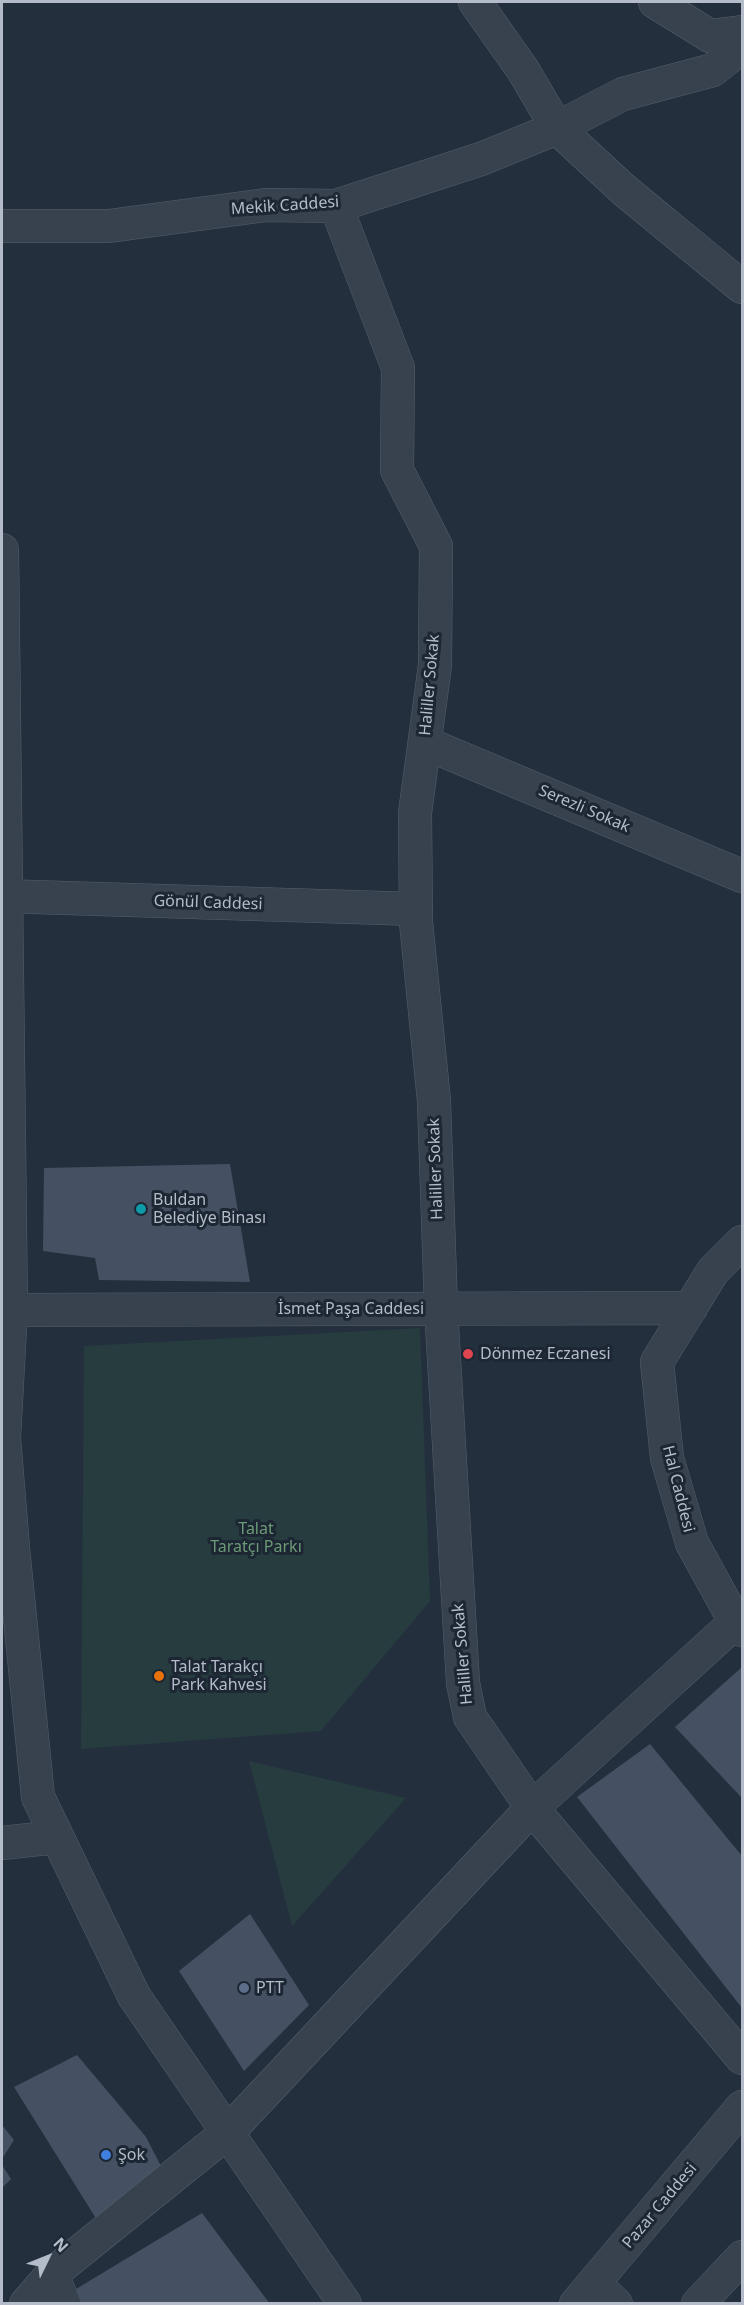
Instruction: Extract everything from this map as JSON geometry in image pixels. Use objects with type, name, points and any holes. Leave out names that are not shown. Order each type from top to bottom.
[{"type":"street","points":[[475,2],[524,70],[557,128],[624,189],[742,287]]},
{"type":"street","points":[[655,2],[710,36],[742,32]]},
{"type":"street","name":"Mekik Caddesi","points":[[2,226],[109,225],[267,205],[336,206],[481,159],[557,128],[623,94],[713,70],[742,46]]},
{"type":"street","name":"Haliller Sokak","points":[[336,206],[398,368],[397,470],[436,546],[435,665],[415,813],[415,909],[434,1101],[441,1308],[463,1683],[470,1717],[532,1808],[742,2058]]},
{"type":"street","points":[[2,550],[4,896],[11,1310],[3,1438],[38,1797],[134,1996],[345,2304]]},
{"type":"street","name":"Serezli Sokak","points":[[425,743],[742,876]]},
{"type":"street","name":"Gönül Caddesi","points":[[4,896],[415,909]]},
{"type":"street","name":"Hal Caddesi","points":[[740,1623],[692,1543],[668,1458],[657,1362],[713,1271],[742,1242]]},
{"type":"street","name":"İsmet Paşa Caddesi","points":[[11,1310],[691,1308]]},
{"type":"street","points":[[26,2304],[58,2289],[228,2132],[532,1808],[740,1623]]},
{"type":"street","points":[[2,1843],[57,1837]]},
{"type":"street","name":"Pazar Caddesi","points":[[596,2297],[742,2107]]},
{"type":"street","points":[[698,2304],[742,2257]]},
{"type":"green space","name":"Talat Taratçı Parkı","points":[[420,1328],[430,1601],[321,1731],[81,1749],[84,1346]]},
{"type":"green space","points":[[249,1761],[406,1798],[292,1926]]},
{"type":"building","name":"Buldan Belediye Binası","points":[[230,1164],[250,1282],[99,1280],[95,1258],[43,1251],[44,1168]]},
{"type":"building","points":[[742,1667],[742,1798],[675,1727]]},
{"type":"building","points":[[650,1744],[742,1856],[742,2008],[577,1797]]},
{"type":"building","name":"PTT","points":[[250,1914],[309,2005],[244,2071],[179,1971]]},
{"type":"building","name":"Şok","points":[[77,2055],[146,2137],[164,2172],[102,2228],[14,2087]]},
{"type":"building","points":[[2,2125],[14,2140],[2,2159]]},
{"type":"building","points":[[2,2165],[11,2179],[2,2188]]},
{"type":"building","points":[[202,2213],[270,2304],[82,2304],[76,2289]]},
{"type":"place","name":"Buldan Belediye Binası","points":[[141,1209]]},
{"type":"place","name":"Dönmez Eczanesi","points":[[468,1354]]},
{"type":"place","name":"Talat Tarakçı Park Kahvesi","points":[[159,1676]]},
{"type":"place","name":"PTT","points":[[244,1988]]},
{"type":"place","name":"Şok","points":[[106,2155]]}]
